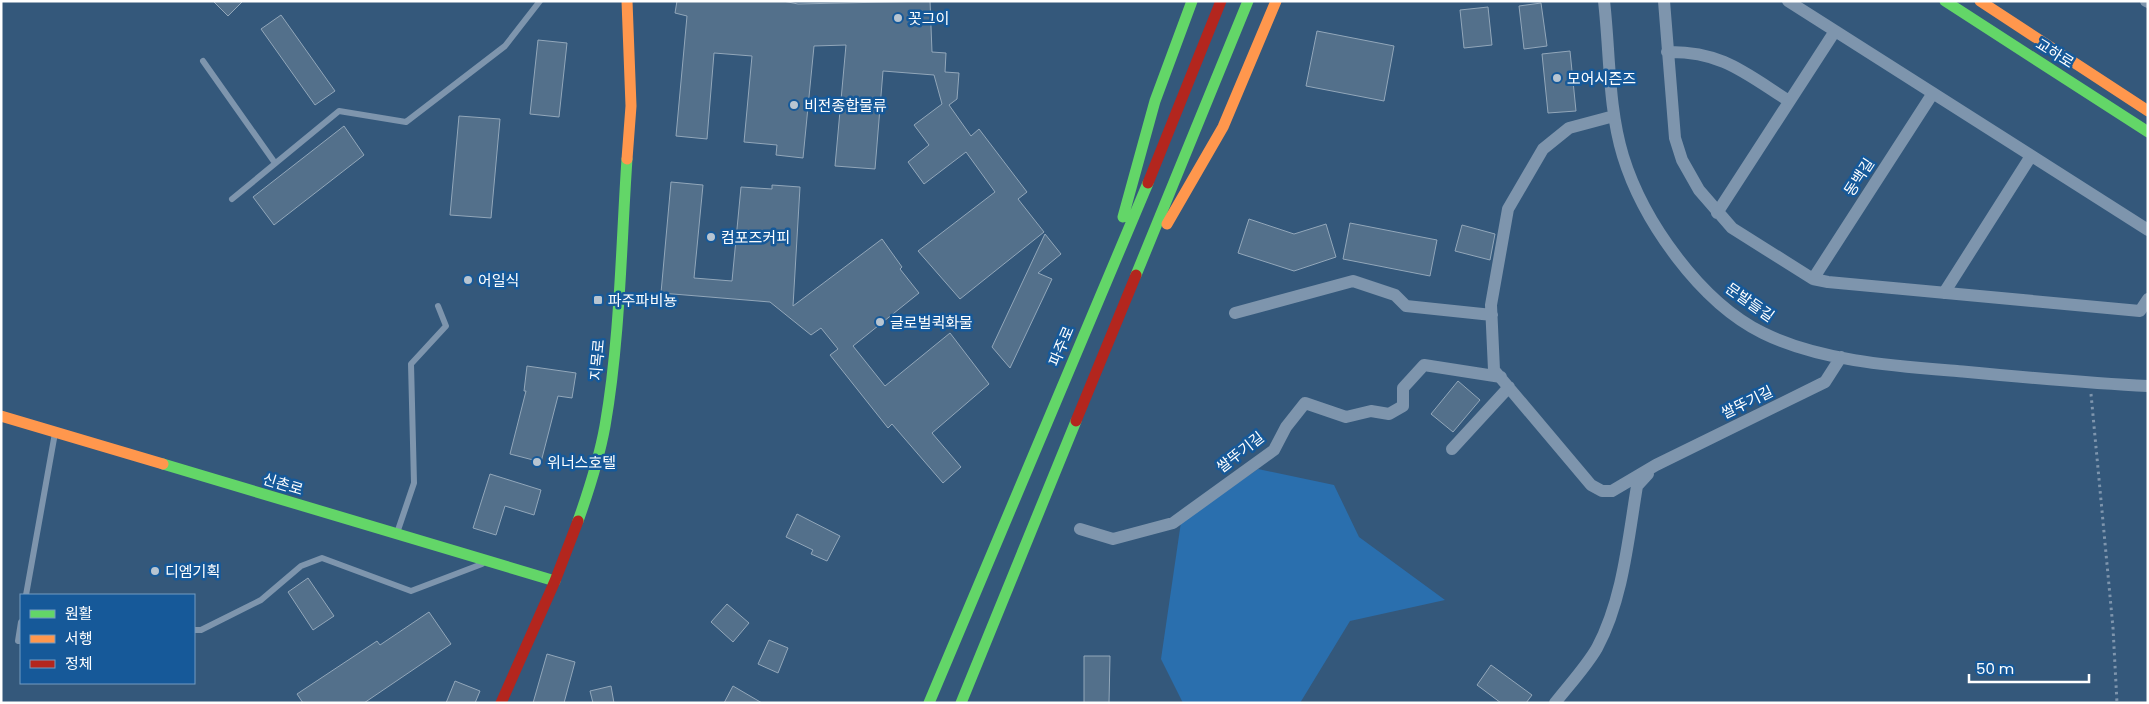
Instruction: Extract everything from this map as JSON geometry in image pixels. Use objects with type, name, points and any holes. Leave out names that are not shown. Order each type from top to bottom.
[{"type":"main road","name":"지목로","points":[[501,703],[555,581],[594,476],[612,370],[631,106],[627,1]]},
{"type":"main road","points":[[1104,283],[1155,101],[1192,1]]},
{"type":"main road","name":"파주로","points":[[929,703],[1222,1]]},
{"type":"main road","points":[[961,703],[1248,1]]},
{"type":"main road","points":[[1135,278],[1223,127],[1276,1]]},
{"type":"main road","name":"교하로","points":[[1945,1],[2148,132]]},
{"type":"main road","name":"교하로","points":[[1980,1],[2148,111]]},
{"type":"main road","name":"신촌로","points":[[1,416],[555,581]]},
{"type":"street","name":"문발들길","points":[[1604,1],[1614,116],[1623,155],[1635,189],[1658,229],[1697,281],[1726,308],[1762,332],[1790,344],[1841,357],[1903,366],[2090,383],[2148,386]]},
{"type":"street","points":[[1664,1],[1675,138],[1682,160],[1699,190],[1732,228],[1813,279],[2140,311],[2148,299]]},
{"type":"street","points":[[1788,1],[2148,230]]},
{"type":"street","points":[[1718,213],[1835,31]]},
{"type":"street","points":[[1667,52],[1689,52],[1709,55],[1730,64],[1789,102]]},
{"type":"street","name":"동백길","points":[[1813,279],[1933,93]]},
{"type":"street","name":"쌀뚜기길","points":[[1614,116],[1569,128],[1543,149],[1508,209],[1492,315],[1494,370],[1591,485],[1602,491],[1612,491],[1656,464],[1825,382],[1841,357]]},
{"type":"street","points":[[1944,293],[2031,156]]},
{"type":"street","points":[[1235,313],[1353,280],[1395,295],[1406,306],[1492,315]]},
{"type":"street","name":"쌀뚜기길","points":[[1080,529],[1113,539],[1174,523],[1274,450],[1286,427],[1305,403],[1346,417],[1371,411],[1389,414],[1402,406],[1403,388],[1424,365],[1505,382]]},
{"type":"street","points":[[1452,449],[1505,382]]},
{"type":"street","name":"쌀뚜기길","points":[[1555,703],[1596,650],[1610,621],[1617,597],[1638,486],[1656,464]]},
{"type":"lane","points":[[232,199],[339,111],[406,122],[505,46],[540,1]]},
{"type":"lane","points":[[203,61],[275,163]]},
{"type":"lane","points":[[397,534],[414,483],[411,364],[446,326],[438,306]]},
{"type":"lane","points":[[26,594],[55,432]]},
{"type":"lane","points":[[195,630],[201,630],[261,600],[301,566],[322,558],[412,592],[489,561]]},
{"type":"lane","points":[[20,628],[18,641],[20,641]]},
{"type":"path","points":[[2090,383],[2113,628],[2117,703]]},
{"type":"shaded area","points":[[1258,469],[1334,485],[1359,537],[1445,600],[1350,621],[1300,703],[1183,703],[1161,659],[1181,522]]},
{"type":"building","points":[[213,1],[243,1],[228,16]]},
{"type":"building","points":[[677,1],[783,1],[798,4],[930,1],[932,52],[946,53],[945,72],[959,73],[957,99],[949,105],[971,136],[979,129],[1027,192],[1018,199],[1044,232],[960,299],[918,251],[995,192],[966,152],[924,184],[908,162],[929,145],[914,125],[942,104],[934,75],[883,71],[875,169],[835,166],[846,45],[814,46],[803,158],[776,155],[777,145],[744,142],[752,56],[714,53],[707,139],[676,136],[687,16],[675,13]]},
{"type":"building","points":[[1541,3],[1547,46],[1524,49],[1519,6]]},
{"type":"building","points":[[1488,7],[1492,45],[1464,48],[1460,10]]},
{"type":"building","points":[[281,15],[335,91],[315,105],[261,29]]},
{"type":"building","points":[[1317,31],[1394,46],[1384,101],[1306,86]]},
{"type":"building","points":[[538,40],[567,43],[559,117],[530,114]]},
{"type":"building","points":[[1570,51],[1576,111],[1548,113],[1542,54]]},
{"type":"building","points":[[459,116],[500,119],[491,218],[450,215]]},
{"type":"building","points":[[344,126],[364,155],[274,225],[253,197]]},
{"type":"building","points":[[671,182],[703,185],[694,278],[732,281],[741,187],[772,189],[772,185],[800,187],[793,306],[882,239],[902,267],[900,269],[919,293],[853,346],[885,386],[950,333],[989,384],[932,433],[961,467],[943,483],[892,424],[888,428],[830,355],[838,349],[821,328],[811,335],[770,302],[661,293]]},
{"type":"building","points":[[1249,219],[1294,234],[1326,224],[1336,257],[1294,271],[1238,253]]},
{"type":"building","points":[[1350,223],[1437,240],[1430,276],[1343,259]]},
{"type":"building","points":[[1462,225],[1495,234],[1490,260],[1455,251]]},
{"type":"building","points":[[1045,234],[1061,254],[1038,273],[1052,279],[1010,368],[992,347]]},
{"type":"building","points":[[527,366],[576,373],[572,398],[558,396],[541,462],[510,454],[526,391],[524,391]]},
{"type":"building","points":[[1458,381],[1480,400],[1453,432],[1431,414]]},
{"type":"building","points":[[490,474],[541,490],[534,515],[505,506],[496,535],[473,528]]},
{"type":"building","points":[[797,514],[840,536],[827,561],[811,554],[813,550],[786,537]]},
{"type":"building","points":[[308,578],[334,616],[313,630],[288,592]]},
{"type":"building","points":[[727,604],[749,623],[733,642],[711,622]]},
{"type":"building","points":[[429,612],[451,644],[364,703],[303,703],[297,694],[377,641],[380,645]]},
{"type":"building","points":[[769,640],[788,648],[778,673],[758,664]]},
{"type":"building","points":[[547,654],[575,662],[564,703],[533,703]]},
{"type":"building","points":[[1084,656],[1110,656],[1109,703],[1084,703]]},
{"type":"building","points":[[1491,665],[1532,695],[1526,703],[1501,703],[1477,685]]},
{"type":"building","points":[[455,681],[480,691],[475,703],[446,703]]},
{"type":"building","points":[[611,686],[614,703],[593,703],[590,691]]},
{"type":"building","points":[[733,686],[762,703],[724,703]]},
{"type":"traffic: fast","points":[[1123,217],[1155,101],[1192,1]]},
{"type":"traffic: fast","points":[[1136,275],[1248,1]]},
{"type":"traffic: fast","points":[[1945,1],[2148,132]]},
{"type":"traffic: fast","points":[[578,521],[600,450],[610,393],[617,327],[627,159]]},
{"type":"traffic: fast","points":[[929,703],[1148,183]]},
{"type":"traffic: fast","points":[[961,703],[1076,421]]},
{"type":"traffic: fast","points":[[163,464],[555,581]]},
{"type":"traffic: slow","points":[[627,1],[631,106],[627,159]]},
{"type":"traffic: slow","points":[[1167,224],[1223,127],[1276,1]]},
{"type":"traffic: slow","points":[[1980,1],[2148,111]]},
{"type":"traffic: slow","points":[[1,416],[163,464]]},
{"type":"traffic: jam","points":[[1148,183],[1221,1]]},
{"type":"traffic: jam","points":[[1076,421],[1136,275]]},
{"type":"traffic: jam","points":[[501,703],[555,581],[578,521]]},
{"type":"place","name":"꼿그이","points":[[898,18]]},
{"type":"place","name":"모어시즌즈","points":[[1557,78]]},
{"type":"place","name":"비전종합물류","points":[[794,105]]},
{"type":"place","name":"컴포즈커피","points":[[711,237]]},
{"type":"place","name":"어일식","points":[[468,280]]},
{"type":"place","name":"파주파비뇽","points":[[598,300]]},
{"type":"place","name":"글로벌퀵화물","points":[[880,322]]},
{"type":"place","name":"위너스호텔","points":[[537,462]]},
{"type":"place","name":"디엠기획","points":[[155,571]]}]
